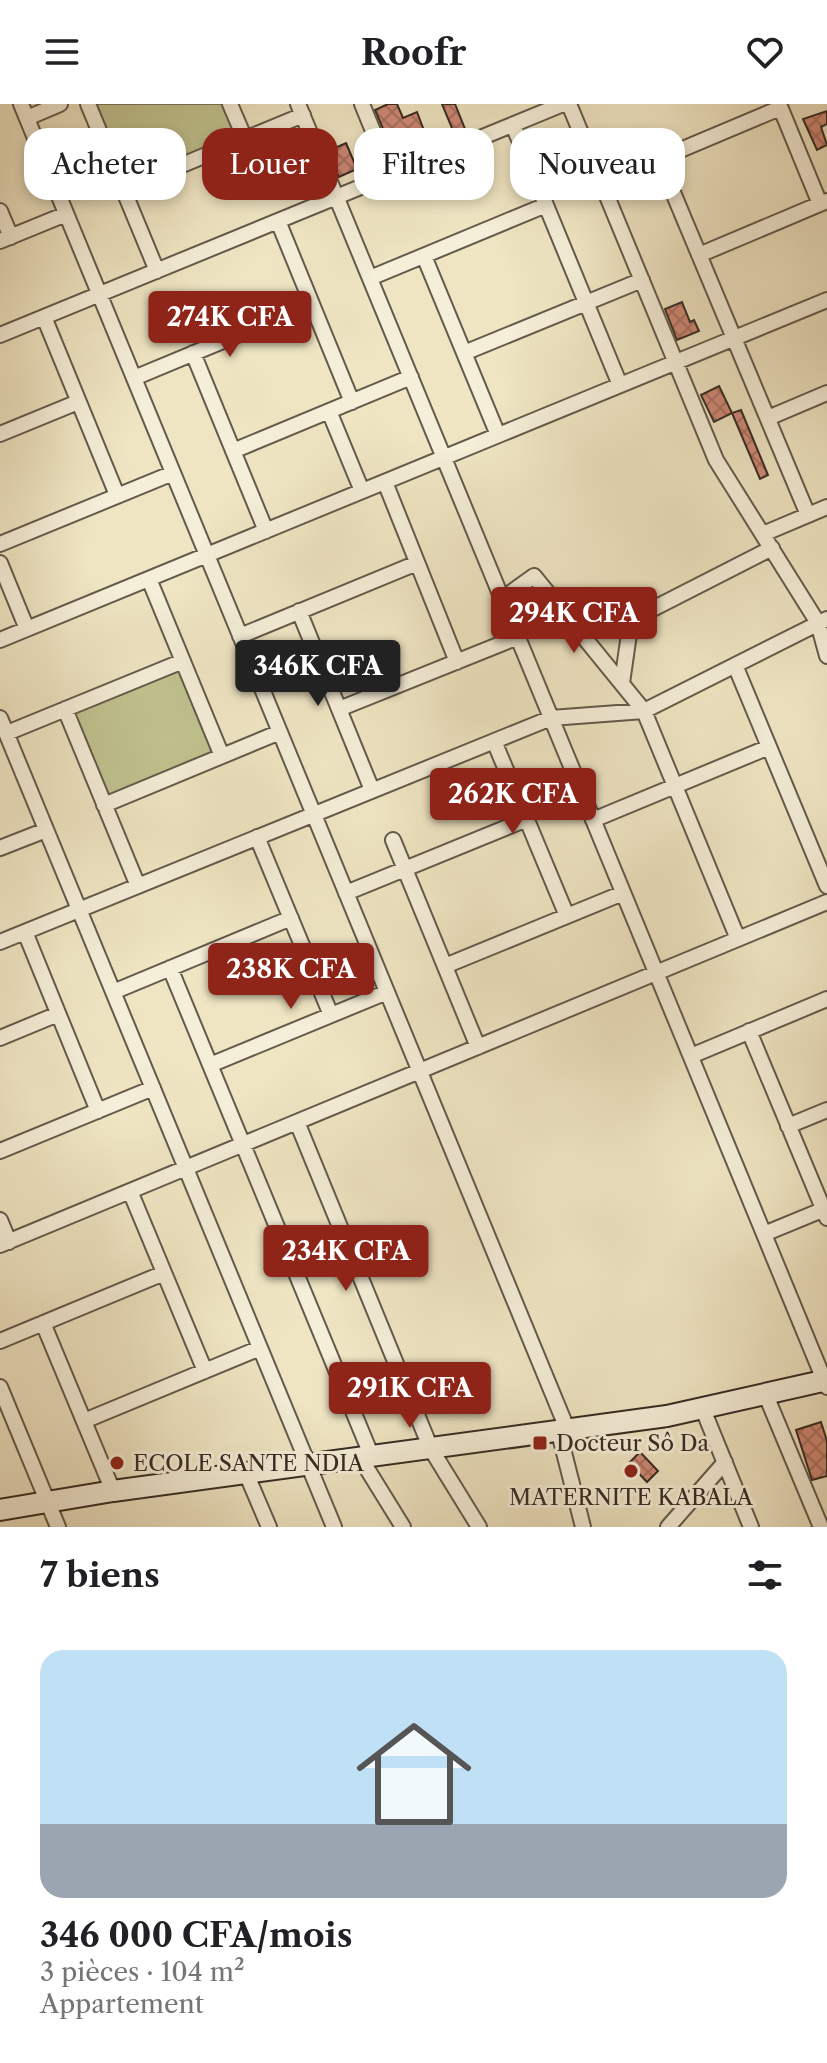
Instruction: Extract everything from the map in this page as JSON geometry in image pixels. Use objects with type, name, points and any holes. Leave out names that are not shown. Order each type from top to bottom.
[{"type":"main road","points":[[0,1510],[113,1491],[667,1416],[826,1382]]},
{"type":"street","points":[[60,104],[24,111],[420,1071],[563,1432],[583,1527]]},
{"type":"street","points":[[88,104],[98,128]]},
{"type":"street","points":[[230,104],[240,128]]},
{"type":"street","points":[[362,104],[372,128]]},
{"type":"street","points":[[494,133],[563,104]]},
{"type":"street","points":[[569,104],[579,128]]},
{"type":"street","points":[[685,148],[779,106],[824,202],[699,255]]},
{"type":"street","points":[[266,128],[300,110]]},
{"type":"street","points":[[513,125],[620,385]]},
{"type":"street","points":[[338,199],[826,1382]]},
{"type":"street","points":[[128,200],[157,271]]},
{"type":"street","points":[[0,335],[330,200]]},
{"type":"street","points":[[609,200],[716,460],[822,621],[827,656]]},
{"type":"street","points":[[676,200],[808,515]]},
{"type":"street","points":[[370,278],[546,205]]},
{"type":"street","points":[[0,211],[5,239],[66,214]]},
{"type":"street","points":[[278,221],[352,402]]},
{"type":"street","points":[[424,256],[498,435]]},
{"type":"street","points":[[464,353],[642,280]]},
{"type":"street","points":[[0,640],[827,300]]},
{"type":"street","points":[[134,378],[312,304]]},
{"type":"street","points":[[44,317],[117,495]]},
{"type":"street","points":[[193,353],[266,531]]},
{"type":"street","points":[[233,451],[411,377]]},
{"type":"street","points":[[768,418],[827,393]]},
{"type":"street","points":[[0,434],[78,402]]},
{"type":"street","points":[[329,411],[362,491]]},
{"type":"street","points":[[0,544],[173,473]]},
{"type":"street","points":[[385,482],[457,662]]},
{"type":"street","points":[[763,534],[827,507]]},
{"type":"street","points":[[622,683],[631,620],[772,548]]},
{"type":"street","points":[[0,563],[27,629]]},
{"type":"street","points":[[240,636],[417,563]]},
{"type":"street","points":[[502,599],[534,576],[644,711],[738,939]]},
{"type":"street","points":[[149,579],[222,756]]},
{"type":"street","points":[[299,611],[372,790]]},
{"type":"street","points":[[0,942],[551,718],[644,711],[822,621]]},
{"type":"street","points":[[339,709],[518,637]]},
{"type":"street","points":[[7,733],[183,661]]},
{"type":"street","points":[[735,665],[827,886]]},
{"type":"street","points":[[65,709],[138,886]]},
{"type":"street","points":[[0,718],[334,1527]]},
{"type":"street","points":[[104,805],[280,732]]},
{"type":"street","points":[[494,741],[567,916]]},
{"type":"street","points":[[593,820],[769,747]]},
{"type":"street","points":[[346,893],[527,819]]},
{"type":"street","points":[[0,848],[46,830]]},
{"type":"street","points":[[257,837],[331,1015]]},
{"type":"street","points":[[393,840],[478,1047]]},
{"type":"street","points":[[445,966],[623,893]]},
{"type":"street","points":[[0,1220],[4,1244],[827,902]]},
{"type":"street","points":[[113,992],[291,918]]},
{"type":"street","points":[[25,932],[98,1111]]},
{"type":"street","points":[[170,968],[243,1144],[366,1458],[403,1527]]},
{"type":"street","points":[[210,1065],[387,992]]},
{"type":"street","points":[[691,1056],[827,999]]},
{"type":"street","points":[[0,1038],[58,1014]]},
{"type":"street","points":[[749,1031],[826,1212],[764,1234]]},
{"type":"street","points":[[0,1151],[153,1088]]},
{"type":"street","points":[[788,1126],[827,1110]]},
{"type":"street","points":[[297,1122],[431,1449],[479,1527]]},
{"type":"street","points":[[130,1191],[205,1371]]},
{"type":"street","points":[[0,1341],[164,1273]]},
{"type":"street","points":[[43,1323],[113,1491]]},
{"type":"street","points":[[84,1421],[260,1348]]},
{"type":"street","points":[[0,1387],[58,1527]]},
{"type":"street","points":[[765,1393],[821,1527]]},
{"type":"street","points":[[702,1407],[751,1527]]},
{"type":"street","points":[[671,1526],[725,1462]]},
{"type":"street","points":[[246,1473],[269,1527]]},
{"type":"green space","points":[[92,104],[227,104],[237,128],[202,128],[202,153],[186,160],[186,128],[102,128]]},
{"type":"green space","points":[[184,665],[220,753],[105,801],[68,713]]},
{"type":"building","points":[[397,104],[403,118],[417,112],[423,128],[383,128],[375,110]]},
{"type":"building","points":[[442,104],[455,104],[465,128],[452,128]]},
{"type":"building","points":[[827,111],[827,124],[821,127],[827,145],[817,150],[803,119]]},
{"type":"building","points":[[346,143],[354,162],[354,170],[339,177],[338,175],[338,147]]},
{"type":"building","points":[[682,302],[690,322],[694,320],[699,331],[677,340],[665,309]]},
{"type":"building","points":[[719,386],[732,413],[714,422],[701,395]]},
{"type":"building","points":[[741,410],[768,475],[760,479],[732,413]]},
{"type":"building","points":[[821,1422],[827,1441],[827,1476],[812,1480],[796,1430]]},
{"type":"building","points":[[640,1452],[658,1471],[647,1482],[629,1463]]},
{"type":"place","name":"Docteur Sô Da","points":[[540,1443]]},
{"type":"place","name":"ECOLE SANTE NDIA","points":[[117,1463]]},
{"type":"place","name":"MATERNITE KABALA","points":[[631,1471]]}]
